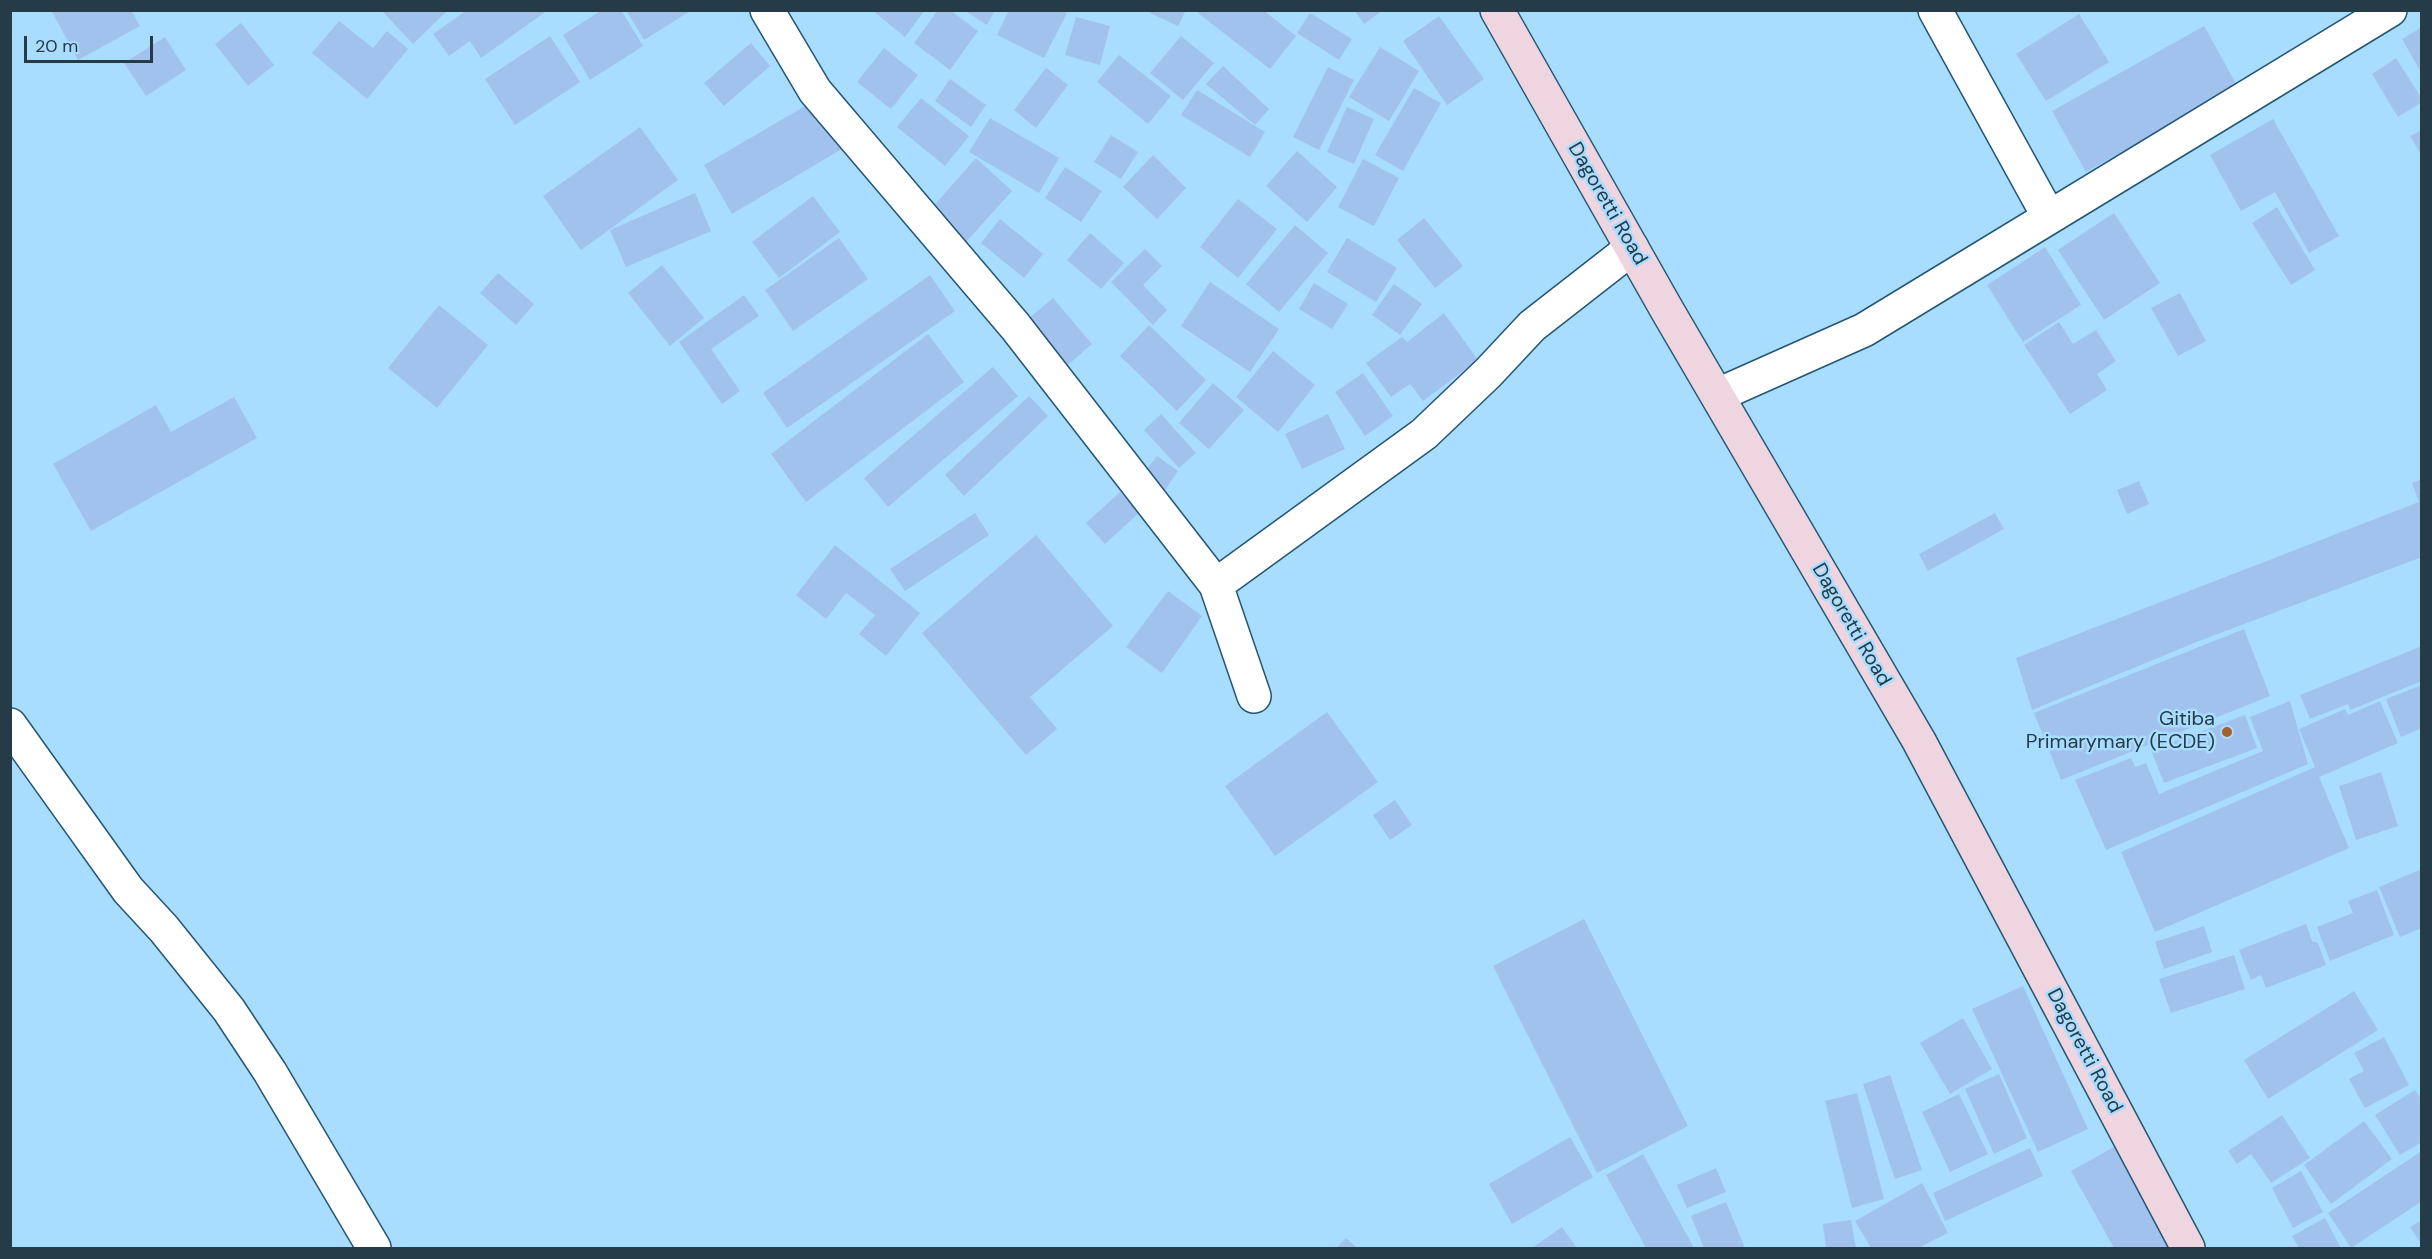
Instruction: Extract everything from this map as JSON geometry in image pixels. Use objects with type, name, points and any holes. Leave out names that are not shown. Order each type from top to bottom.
[{"type":"main road","name":"Dagoretti Road","points":[[1497,10],[1632,248],[1919,741],[2188,1248]]},
{"type":"street","points":[[767,10],[815,91],[1015,326],[1216,585],[1254,696]]},
{"type":"street","points":[[1935,10],[2049,217]]},
{"type":"street","points":[[1718,395],[1864,330],[2390,10]]},
{"type":"street","points":[[1216,585],[1424,434],[1488,373],[1532,326],[1632,248]]},
{"type":"street","points":[[10,725],[128,890],[164,929],[230,1010],[270,1072],[374,1248]]},
{"type":"building","points":[[51,10],[131,10],[140,26],[78,60]]},
{"type":"building","points":[[381,10],[448,10],[413,44]]},
{"type":"building","points":[[467,10],[548,10],[481,58],[470,41],[449,56],[433,34]]},
{"type":"building","points":[[602,10],[621,10],[643,46],[590,80],[563,35]]},
{"type":"building","points":[[626,10],[692,10],[644,40]]},
{"type":"building","points":[[872,10],[925,10],[905,37]]},
{"type":"building","points":[[938,10],[950,10],[978,31],[950,70],[914,43]]},
{"type":"building","points":[[964,10],[995,10],[987,25]]},
{"type":"building","points":[[1009,10],[1062,10],[1067,13],[1044,58],[997,35]]},
{"type":"building","points":[[1151,10],[1186,10],[1178,26],[1150,13]]},
{"type":"building","points":[[1200,10],[1263,10],[1296,36],[1270,69],[1198,13]]},
{"type":"building","points":[[1354,10],[1383,10],[1364,24]]},
{"type":"building","points":[[1310,13],[1352,39],[1339,60],[1297,33]]},
{"type":"building","points":[[2079,14],[2109,62],[2046,101],[2016,54]]},
{"type":"building","points":[[1439,16],[1484,79],[1447,105],[1403,41]]},
{"type":"building","points":[[1076,17],[1110,26],[1100,65],[1065,55]]},
{"type":"building","points":[[339,21],[373,48],[387,31],[408,49],[367,99],[312,53]]},
{"type":"building","points":[[241,23],[274,65],[248,86],[215,44]]},
{"type":"building","points":[[2204,26],[2238,87],[2086,172],[2052,111]]},
{"type":"building","points":[[2422,27],[2422,74],[2402,39]]},
{"type":"building","points":[[550,36],[580,82],[515,125],[485,79]]},
{"type":"building","points":[[1181,36],[1214,63],[1183,100],[1150,73]]},
{"type":"building","points":[[165,37],[186,70],[146,96],[124,63]]},
{"type":"building","points":[[751,43],[770,66],[724,106],[704,83]]},
{"type":"building","points":[[1380,47],[1419,71],[1389,121],[1349,97]]},
{"type":"building","points":[[884,48],[918,75],[891,109],[857,82]]},
{"type":"building","points":[[1119,55],[1171,96],[1148,124],[1097,82]]},
{"type":"building","points":[[2396,58],[2422,99],[2422,102],[2398,117],[2372,74]]},
{"type":"building","points":[[1223,66],[1269,109],[1255,125],[1206,84]]},
{"type":"building","points":[[1328,67],[1354,80],[1319,150],[1293,137]]},
{"type":"building","points":[[1046,68],[1068,85],[1036,128],[1014,110]]},
{"type":"building","points":[[950,79],[986,105],[971,127],[935,101]]},
{"type":"building","points":[[1414,88],[1441,103],[1403,171],[1375,155]]},
{"type":"building","points":[[1197,90],[1265,132],[1250,157],[1181,115]]},
{"type":"building","points":[[819,98],[847,146],[732,214],[704,165]]},
{"type":"building","points":[[921,98],[969,136],[945,166],[897,127]]},
{"type":"building","points":[[1347,107],[1374,119],[1354,164],[1327,152]]},
{"type":"building","points":[[990,118],[1059,158],[1039,193],[969,152]]},
{"type":"building","points":[[2273,119],[2339,236],[2309,253],[2275,192],[2241,211],[2210,155]]},
{"type":"building","points":[[640,127],[678,180],[581,250],[543,196]]},
{"type":"building","points":[[2422,130],[2422,156],[2410,136]]},
{"type":"building","points":[[1111,135],[1138,152],[1121,179],[1094,162]]},
{"type":"building","points":[[1297,151],[1337,187],[1307,222],[1266,186]]},
{"type":"building","points":[[1153,155],[1186,188],[1157,219],[1123,187]]},
{"type":"building","points":[[976,158],[1012,191],[966,242],[930,210]]},
{"type":"building","points":[[1363,159],[1399,178],[1374,226],[1338,207]]},
{"type":"building","points":[[1065,167],[1102,191],[1081,222],[1045,198]]},
{"type":"building","points":[[695,193],[711,231],[626,267],[610,230]]},
{"type":"building","points":[[813,196],[840,232],[779,278],[752,242]]},
{"type":"building","points":[[1238,199],[1277,229],[1238,278],[1200,247]]},
{"type":"building","points":[[2277,207],[2315,270],[2291,285],[2252,223]]},
{"type":"building","points":[[2114,213],[2160,283],[2104,320],[2058,250]]},
{"type":"building","points":[[1424,218],[1463,266],[1435,288],[1397,240]]},
{"type":"building","points":[[1000,219],[1043,254],[1024,278],[981,243]]},
{"type":"building","points":[[1295,225],[1328,253],[1279,312],[1246,284]]},
{"type":"building","points":[[1090,233],[1124,263],[1101,289],[1067,260]]},
{"type":"building","points":[[839,238],[868,279],[793,331],[765,290]]},
{"type":"building","points":[[1347,238],[1397,268],[1376,302],[1327,272]]},
{"type":"building","points":[[2045,247],[2081,305],[2023,342],[1987,285]]},
{"type":"building","points":[[1145,249],[1162,266],[1143,285],[1167,310],[1153,325],[1111,282]]},
{"type":"building","points":[[662,265],[704,318],[670,346],[628,293]]},
{"type":"building","points":[[498,273],[534,304],[516,325],[480,293]]},
{"type":"building","points":[[930,275],[955,311],[787,428],[763,393]]},
{"type":"building","points":[[1210,282],[1279,329],[1250,372],[1181,326]]},
{"type":"building","points":[[1314,283],[1348,304],[1332,329],[1299,309]]},
{"type":"building","points":[[1394,284],[1422,304],[1400,335],[1372,315]]},
{"type":"building","points":[[2180,293],[2206,341],[2178,356],[2151,308]]},
{"type":"building","points":[[744,295],[759,316],[711,349],[740,391],[722,404],[679,342]]},
{"type":"building","points":[[1053,298],[1092,344],[1062,370],[1023,323]]},
{"type":"building","points":[[439,305],[488,345],[437,408],[388,368]]},
{"type":"building","points":[[1444,313],[1478,360],[1423,401],[1410,384],[1391,397],[1366,363],[1402,337],[1407,342]]},
{"type":"building","points":[[2059,322],[2073,344],[2096,330],[2116,361],[2097,374],[2107,390],[2070,414],[2024,345]]},
{"type":"building","points":[[1149,325],[1206,380],[1177,411],[1120,356]]},
{"type":"building","points":[[928,334],[964,382],[806,502],[771,454]]},
{"type":"building","points":[[1273,351],[1315,385],[1278,432],[1236,397]]},
{"type":"building","points":[[993,367],[1018,396],[888,507],[864,478]]},
{"type":"building","points":[[1363,373],[1393,416],[1365,436],[1335,392]]},
{"type":"building","points":[[1213,383],[1244,410],[1209,449],[1179,423]]},
{"type":"building","points":[[1029,396],[1048,416],[964,496],[945,475]]},
{"type":"building","points":[[234,397],[257,438],[91,531],[53,464],[156,405],[171,432]]},
{"type":"building","points":[[1161,414],[1196,453],[1179,468],[1144,430]]},
{"type":"building","points":[[1328,414],[1345,449],[1302,469],[1285,434]]},
{"type":"building","points":[[1157,456],[1178,471],[1161,496],[1139,479]]},
{"type":"building","points":[[2422,479],[2422,557],[2199,641],[2032,710],[2016,658],[2419,502],[2412,483]]},
{"type":"building","points":[[2139,481],[2149,504],[2127,514],[2117,490]]},
{"type":"building","points":[[1120,492],[1139,513],[1105,544],[1086,523]]},
{"type":"building","points":[[975,513],[989,535],[905,591],[890,569]]},
{"type":"building","points":[[1995,513],[2004,529],[1928,571],[1919,554]]},
{"type":"building","points":[[1036,535],[1113,626],[1030,697],[1057,729],[1026,755],[922,633]]},
{"type":"building","points":[[835,545],[920,613],[886,656],[859,634],[875,615],[846,593],[826,619],[796,595]]},
{"type":"building","points":[[1168,591],[1202,616],[1162,673],[1126,647]]},
{"type":"building","points":[[2244,629],[2270,696],[2061,780],[2034,713]]},
{"type":"building","points":[[2422,646],[2422,681],[2350,710],[2348,704],[2310,719],[2300,695]]},
{"type":"building","points":[[2422,685],[2422,728],[2401,737],[2386,699]]},
{"type":"building","points":[[2290,701],[2308,764],[2106,850],[2075,780],[2131,758],[2135,767],[2146,763],[2159,794],[2263,751],[2250,717]]},
{"type":"building","points":[[2380,701],[2398,743],[2319,777],[2349,848],[2155,932],[2121,852],[2315,767],[2299,729],[2345,709],[2348,715]]},
{"type":"building","points":[[1327,712],[1378,782],[1275,856],[1225,786]]},
{"type":"building","points":[[2245,715],[2257,748],[2164,783],[2151,750]]},
{"type":"building","points":[[2381,772],[2398,826],[2356,840],[2339,786]]},
{"type":"building","points":[[1395,800],[1412,825],[1390,840],[1373,815]]},
{"type":"building","points":[[2422,869],[2422,928],[2400,937],[2379,887]]},
{"type":"building","points":[[2377,890],[2394,935],[2330,961],[2317,927],[2353,913],[2348,901]]},
{"type":"building","points":[[1584,919],[1688,1126],[1597,1173],[1493,966]]},
{"type":"building","points":[[2306,924],[2312,941],[2318,943],[2326,965],[2266,988],[2261,975],[2251,980],[2239,950]]},
{"type":"building","points":[[2204,926],[2212,952],[2164,969],[2155,942]]},
{"type":"building","points":[[2234,955],[2245,989],[2171,1013],[2159,979]]},
{"type":"building","points":[[2023,986],[2088,1129],[2038,1152],[1972,1009]]},
{"type":"building","points":[[2354,991],[2378,1030],[2268,1099],[2244,1060]]},
{"type":"building","points":[[1963,1018],[1992,1069],[1950,1094],[1920,1043]]},
{"type":"building","points":[[2384,1037],[2409,1085],[2365,1108],[2349,1079],[2364,1071],[2354,1053]]},
{"type":"building","points":[[1999,1074],[2027,1138],[1994,1154],[1965,1089]]},
{"type":"building","points":[[1890,1075],[1922,1170],[1895,1179],[1863,1084]]},
{"type":"building","points":[[2415,1090],[2422,1100],[2422,1142],[2400,1155],[2375,1115]]},
{"type":"building","points":[[1857,1093],[1884,1199],[1852,1208],[1825,1101]]},
{"type":"building","points":[[1959,1094],[1988,1154],[1950,1172],[1922,1112]]},
{"type":"building","points":[[2282,1115],[2310,1158],[2271,1183],[2251,1154],[2237,1164],[2228,1151]]},
{"type":"building","points":[[2364,1121],[2392,1159],[2331,1204],[2304,1165]]},
{"type":"building","points":[[1570,1137],[1593,1177],[1512,1224],[1489,1184]]},
{"type":"building","points":[[2114,1147],[2171,1248],[2114,1248],[2071,1171]]},
{"type":"building","points":[[2030,1148],[2043,1176],[1945,1221],[1933,1193]]},
{"type":"building","points":[[2422,1151],[2422,1201],[2351,1248],[2328,1213]]},
{"type":"building","points":[[1643,1154],[1694,1248],[1646,1248],[1606,1175]]},
{"type":"building","points":[[1716,1168],[1726,1192],[1687,1208],[1677,1185]]},
{"type":"building","points":[[2301,1171],[2323,1212],[2293,1228],[2272,1188]]},
{"type":"building","points":[[1922,1183],[1948,1233],[1918,1248],[1871,1248],[1855,1221]]},
{"type":"building","points":[[1726,1202],[1745,1248],[1704,1248],[1691,1216]]},
{"type":"building","points":[[2325,1218],[2341,1248],[2299,1248],[2292,1236]]},
{"type":"building","points":[[1851,1220],[1856,1248],[1826,1248],[1823,1224]]},
{"type":"building","points":[[2422,1220],[2422,1245],[2410,1227]]},
{"type":"building","points":[[1562,1227],[1577,1248],[1532,1248]]},
{"type":"building","points":[[1346,1238],[1357,1248],[1336,1248]]},
{"type":"place","name":"Gitiba Primarymary (ECDE)","points":[[2227,732]]}]
